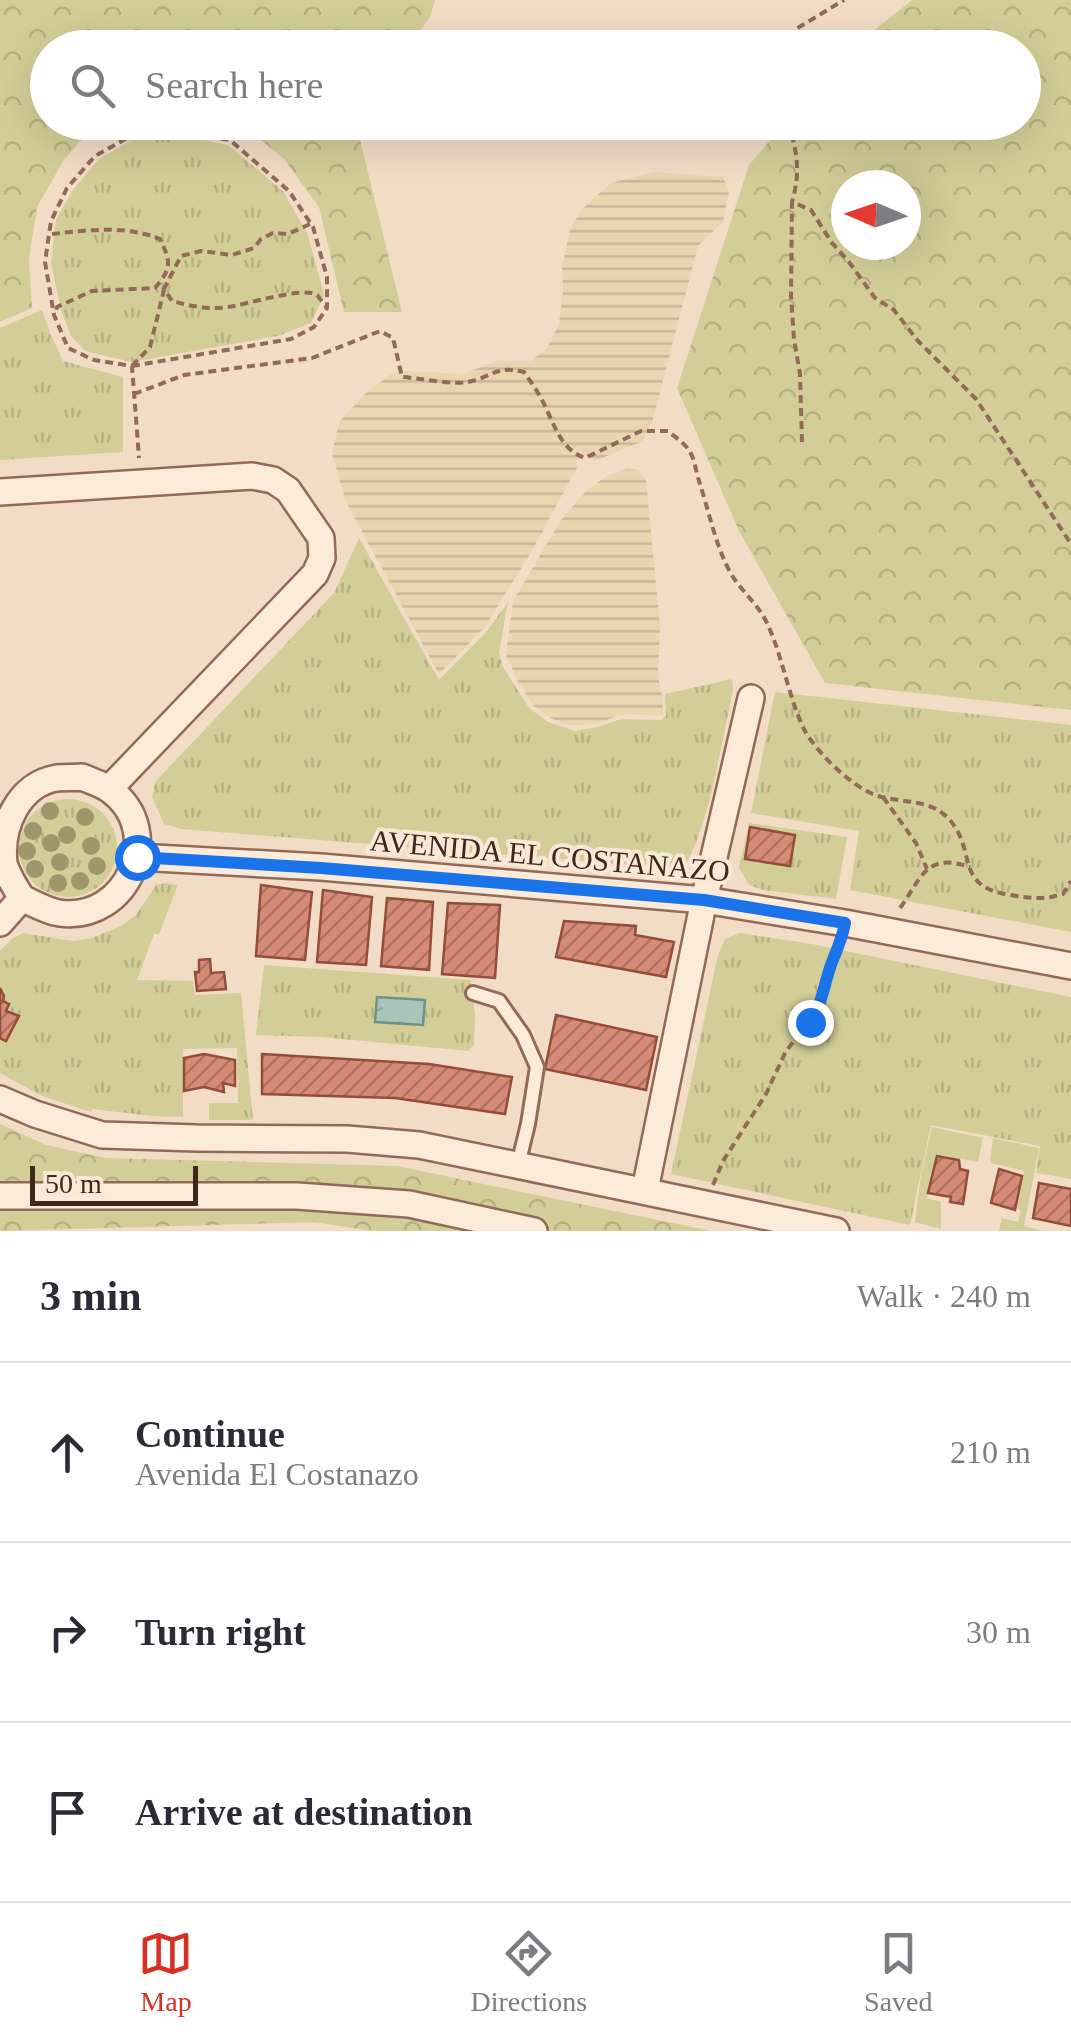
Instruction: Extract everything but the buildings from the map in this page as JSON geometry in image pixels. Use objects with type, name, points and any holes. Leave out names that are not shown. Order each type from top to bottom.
[{"type":"street","points":[[0,492],[252,476],[273,480],[288,490],[321,538],[322,558],[315,574],[109,789]]},
{"type":"street","points":[[645,1190],[704,900],[751,698]]},
{"type":"street","points":[[55,778],[82,778],[109,789],[126,806],[136,829],[137,857],[127,882],[109,902],[86,912],[58,913],[22,898],[3,861],[2,833],[11,809],[30,789],[55,778]]},
{"type":"street","name":"AVENIDA EL COSTANAZO","points":[[137,857],[704,900],[1071,966]]},
{"type":"street","points":[[0,923],[22,898]]},
{"type":"street","points":[[0,1098],[35,1114],[102,1135],[347,1139],[419,1145],[836,1231]]},
{"type":"street","points":[[0,1196],[298,1196],[409,1204],[534,1231]]},
{"type":"lane","points":[[472,993],[499,1000],[523,1036],[537,1067],[518,1165]]},
{"type":"path","points":[[795,30],[844,0]]},
{"type":"path","points":[[124,140],[95,156],[67,188],[51,221],[46,262],[54,315],[68,348],[94,360],[132,366],[291,339],[314,328],[327,308],[326,277],[310,224],[288,191],[230,140]]},
{"type":"path","points":[[793,140],[798,179],[792,202],[791,296],[800,374],[802,442]]},
{"type":"path","points":[[792,202],[811,210],[832,244],[875,298],[894,310],[976,399],[1071,544]]},
{"type":"path","points":[[140,483],[132,366],[150,347],[164,289],[181,256],[201,251],[232,255],[254,248],[274,232],[288,234],[310,224]]},
{"type":"path","points":[[50,234],[85,230],[146,233],[160,239],[170,259],[166,275],[154,288],[92,291],[57,307],[54,315]]},
{"type":"path","points":[[164,289],[172,301],[200,308],[228,308],[306,292],[317,296],[327,308]]},
{"type":"path","points":[[134,394],[184,375],[312,358],[380,331],[393,338],[402,377],[466,383],[509,368],[524,372],[559,438],[573,454],[584,458],[641,431],[668,431],[689,449],[727,567],[742,591],[759,606],[805,731],[822,753],[848,779],[875,795],[930,805],[948,818],[960,836],[979,886],[993,892],[1046,899],[1063,894],[1071,881]]},
{"type":"path","points":[[882,796],[916,843],[927,869]]},
{"type":"path","points":[[900,908],[927,869],[952,861],[970,867]]},
{"type":"path","points":[[707,1203],[723,1162],[766,1094],[786,1051],[818,1011],[845,923]]},
{"type":"shaded area","points":[[655,172],[723,177],[729,191],[723,222],[698,246],[652,423],[643,441],[595,461],[579,451],[577,468],[484,628],[439,674],[346,502],[332,454],[339,422],[391,374],[464,374],[493,362],[531,361],[547,348],[559,324],[562,267],[570,230],[581,210],[611,183]]},
{"type":"shaded area","points":[[626,469],[638,470],[646,480],[660,626],[658,677],[663,715],[620,715],[573,726],[552,719],[534,706],[517,680],[506,655],[513,601],[561,520],[587,490]]},
{"type":"green space","points":[[0,0],[435,0],[420,30],[30,30],[30,140],[81,140],[64,160],[37,207],[29,259],[32,308],[0,322]]},
{"type":"green space","points":[[912,0],[1071,0],[1071,710],[825,683],[739,531],[677,388],[749,165],[770,140],[1041,140],[1041,30],[874,30]]},
{"type":"green space","points":[[132,140],[203,140],[228,145],[283,191],[308,235],[324,295],[311,323],[278,336],[131,362],[85,351],[71,336],[51,263],[56,219],[73,190],[99,159]]},
{"type":"green space","points":[[261,140],[360,140],[402,312],[344,312],[319,207],[284,159]]},
{"type":"green space","points":[[42,310],[63,361],[123,377],[123,452],[0,460],[0,328]]},
{"type":"green space","points":[[359,538],[439,680],[487,631],[508,602],[499,653],[503,667],[529,708],[548,722],[575,731],[621,719],[661,720],[666,715],[665,694],[732,679],[733,690],[707,809],[683,867],[181,829],[164,824],[152,797],[155,782],[334,593]]},
{"type":"green space","points":[[775,692],[1071,725],[1071,932],[850,890],[859,831],[751,813]]},
{"type":"green space","points":[[68,799],[87,803],[103,813],[113,829],[117,848],[113,867],[103,883],[87,893],[68,897],[49,893],[33,883],[23,867],[19,848],[23,829],[33,813],[49,803]]},
{"type":"green space","points":[[749,823],[847,837],[836,899],[749,885],[739,868]]},
{"type":"green space","points":[[156,885],[178,885],[137,980],[193,981],[195,995],[241,993],[253,1120],[209,1120],[209,1103],[238,1103],[237,1048],[183,1049],[183,1117],[92,1109],[91,1112],[42,1096],[0,1073],[0,951],[23,933],[73,941],[92,938],[123,925],[136,915]]},
{"type":"green space","points":[[740,933],[1071,997],[1071,1179],[1036,1173],[1040,1146],[931,1125],[910,1225],[671,1174],[718,955],[725,939]]},
{"type":"green space","points":[[264,965],[471,980],[474,1045],[468,1051],[256,1035]]},
{"type":"green space","points":[[0,1124],[46,1145],[106,1158],[397,1166],[711,1231],[372,1231],[314,1222],[0,1231]]},
{"type":"green space","points":[[932,1127],[983,1138],[978,1162],[936,1154],[927,1198],[941,1202],[941,1229],[915,1222]]},
{"type":"green space","points":[[993,1138],[1039,1148],[1024,1226],[1043,1231],[999,1231],[1002,1218],[1018,1222],[1024,1171],[990,1163]]},
{"type":"water","points":[[377,997],[425,1000],[423,1025],[375,1022]]},
{"type":"route","points":[[137,857],[704,900],[845,923],[829,983],[810,1022]]}]
